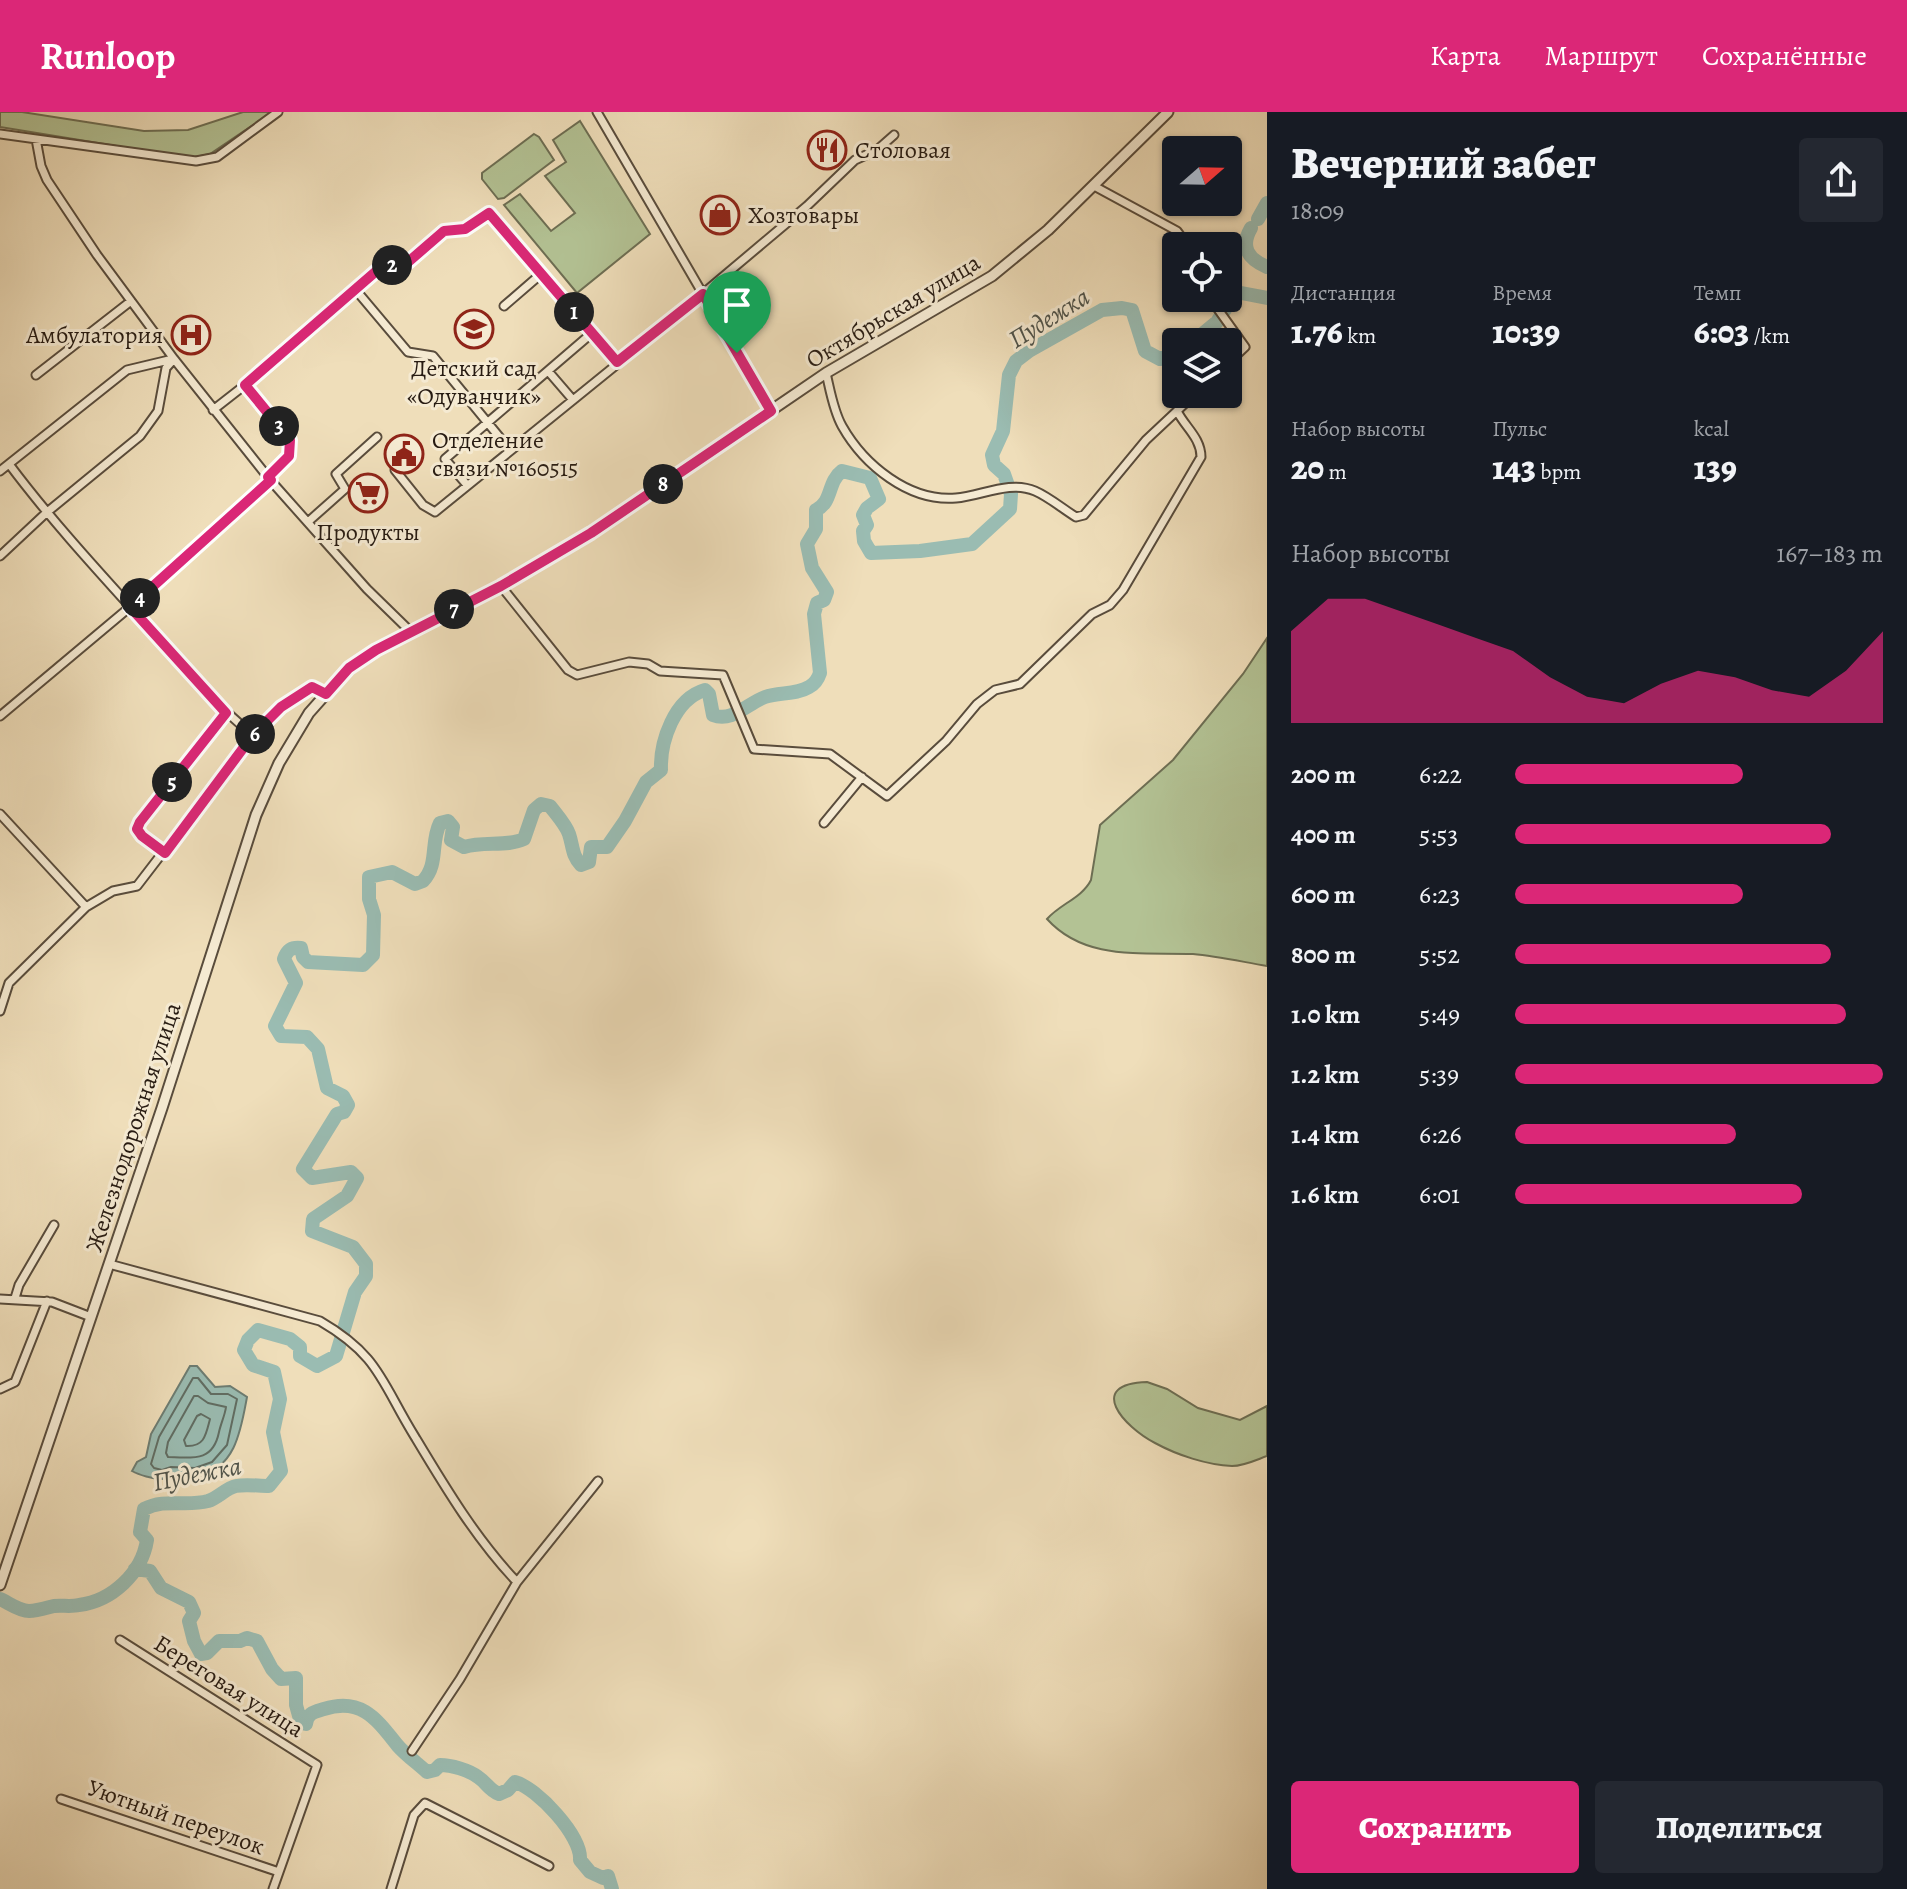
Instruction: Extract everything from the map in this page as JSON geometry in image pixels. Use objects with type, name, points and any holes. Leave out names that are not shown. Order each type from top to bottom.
[{"type":"street","points":[[0,134],[196,161],[217,157],[278,112]]},
{"type":"street","points":[[597,112],[771,411]]},
{"type":"street","name":"Октябрьская улица","points":[[326,694],[349,668],[410,631],[501,586],[591,533],[826,373],[992,276],[1024,251],[1094,186],[1168,112]]},
{"type":"street","points":[[395,470],[423,505],[435,512],[703,294],[807,206],[855,160],[877,150],[894,135]]},
{"type":"street","points":[[36,139],[47,180],[97,255],[174,359],[269,479],[367,589],[410,631]]},
{"type":"street","points":[[1094,186],[1178,232]]},
{"type":"street","points":[[213,410],[381,267],[407,263],[444,231],[465,229],[489,213],[617,362]]},
{"type":"street","points":[[504,306],[541,274]]},
{"type":"street","points":[[355,289],[408,352],[433,356],[510,450]]},
{"type":"street","points":[[36,375],[131,301]]},
{"type":"street","points":[[1220,312],[1233,328]]},
{"type":"street","points":[[467,485],[445,459],[592,333]]},
{"type":"street","points":[[0,471],[127,370],[174,359]]},
{"type":"street","points":[[0,556],[46,513],[140,436],[158,411],[166,368],[174,359]]},
{"type":"street","points":[[548,371],[573,400]]},
{"type":"street","points":[[826,373],[841,424],[858,449],[895,483],[931,497],[956,498],[1004,489],[1033,489],[1076,517],[1084,515],[1146,440],[1180,408]]},
{"type":"street","points":[[0,716],[130,607],[269,479],[289,456],[290,440],[245,385]]},
{"type":"street","points":[[501,586],[568,670],[577,675],[629,662],[648,664],[660,671],[723,675],[754,749],[830,754],[887,796],[946,741],[977,704],[995,690],[1020,684],[1092,614],[1110,605],[1123,590],[1201,457],[1201,449],[1177,411]]},
{"type":"street","points":[[309,521],[345,489],[336,474],[377,437]]},
{"type":"street","points":[[9,464],[46,513],[130,607],[226,713],[253,735]]},
{"type":"street","points":[[0,1011],[9,983],[86,907],[113,891],[137,886],[253,735],[281,707],[312,687],[326,694]]},
{"type":"street","name":"Железнодорожная улица","points":[[0,1584],[256,815],[279,763],[309,713],[326,694]]},
{"type":"street","points":[[165,853],[142,836],[137,829],[140,822],[226,713]]},
{"type":"street","points":[[824,823],[862,777]]},
{"type":"street","points":[[0,814],[86,907]]},
{"type":"street","points":[[15,1298],[19,1285],[54,1225]]},
{"type":"street","points":[[109,1264],[309,1318],[350,1340],[369,1358],[450,1492],[498,1562],[517,1582]]},
{"type":"street","points":[[0,1299],[47,1301],[91,1317]]},
{"type":"street","points":[[0,1389],[15,1382],[47,1301]]},
{"type":"street","points":[[412,1751],[460,1679],[517,1582],[598,1481]]},
{"type":"street","name":"Береговая улица","points":[[120,1640],[317,1765],[279,1872]]},
{"type":"street","name":"Уютный переулок","points":[[61,1799],[279,1872]]},
{"type":"street","points":[[391,1889],[414,1815],[425,1803],[549,1866]]},
{"type":"street","points":[[273,1889],[279,1872]]},
{"type":"green space","points":[[0,112],[22,112],[144,131],[188,130],[243,112],[272,112],[210,154],[190,158],[0,127]]},
{"type":"green space","points":[[580,121],[650,234],[577,293],[504,205],[520,194],[551,231],[575,213],[545,176],[566,162],[553,140]]},
{"type":"green space","points":[[534,134],[554,160],[504,198],[498,199],[482,179],[482,173]]},
{"type":"green space","points":[[1267,638],[1267,966],[1193,954],[1115,952],[1079,942],[1062,932],[1047,919],[1082,892],[1091,880],[1100,825],[1173,760],[1243,674]]},
{"type":"green space","points":[[1147,1382],[1167,1389],[1198,1408],[1240,1420],[1267,1406],[1267,1456],[1236,1466],[1213,1464],[1173,1452],[1143,1436],[1122,1417],[1114,1398],[1118,1390],[1128,1385]]},
{"type":"water","points":[[190,1366],[197,1366],[215,1387],[230,1386],[247,1397],[239,1434],[229,1456],[211,1472],[192,1477],[173,1475],[158,1479],[132,1471],[137,1462],[146,1457],[151,1434]]},
{"type":"waterway","name":"Пудежка","points":[[1258,219],[1267,203]]},
{"type":"waterway","name":"Пудежка","points":[[1251,228],[1246,241],[1248,252],[1267,267]]},
{"type":"waterway","name":"Пудежка","points":[[1210,328],[1236,292],[1267,298]]},
{"type":"waterway","name":"Пудежка","points":[[0,1599],[29,1611],[76,1606],[103,1598],[124,1583],[139,1564],[147,1540],[140,1532],[144,1509],[160,1504],[208,1501],[236,1486],[269,1486],[281,1471],[273,1432],[280,1399],[274,1372],[253,1365],[244,1350],[248,1340],[258,1330],[290,1339],[300,1347],[300,1356],[317,1366],[336,1356],[355,1292],[366,1276],[366,1264],[353,1247],[312,1231],[313,1219],[347,1196],[357,1178],[351,1172],[312,1178],[303,1169],[337,1114],[344,1112],[348,1105],[343,1096],[327,1088],[318,1049],[307,1037],[281,1036],[275,1026],[296,983],[284,959],[288,951],[301,948],[308,962],[363,965],[373,955],[374,915],[369,899],[369,877],[392,872],[415,884],[423,881],[431,868],[440,823],[448,821],[453,827],[451,840],[464,847],[510,843],[524,839],[534,810],[541,804],[550,806],[568,831],[578,862],[581,865],[589,862],[591,847],[607,847],[646,782],[661,770],[666,735],[685,702],[705,690],[709,694],[713,715],[727,716],[765,697],[804,690],[817,679],[820,673],[814,614],[817,603],[824,600],[827,592],[812,568],[807,544],[816,529],[816,510],[825,502],[842,471],[870,478],[879,499],[863,515],[867,525],[863,531],[864,541],[871,553],[972,544],[1010,509],[1011,494],[1004,474],[994,465],[992,455],[1003,431],[1009,375],[1016,361],[1102,310],[1122,308],[1132,310],[1145,351],[1162,358]]},
{"type":"waterway","points":[[135,1569],[150,1571],[161,1588],[189,1602],[194,1613],[189,1621],[201,1654],[207,1653],[219,1641],[247,1638],[257,1641],[281,1679],[296,1678],[296,1705],[301,1723],[306,1724],[309,1715],[314,1712],[349,1706],[367,1713],[427,1772],[440,1765],[460,1768],[474,1774],[499,1794],[515,1782],[535,1793],[566,1826],[579,1850],[580,1860],[590,1872],[603,1878],[608,1876],[612,1889]]},
{"type":"place","name":"Столовая","points":[[827,150]]},
{"type":"place","name":"Хозтовары","points":[[720,215]]},
{"type":"place","name":"Детский сад «Одуванчик»","points":[[474,329]]},
{"type":"place","name":"Амбулатория","points":[[191,335]]},
{"type":"place","name":"Отделение связи №160515","points":[[404,454]]},
{"type":"place","name":"Продукты","points":[[368,493]]},
{"type":"route","points":[[489,213],[617,362],[703,294],[737,353],[771,411],[591,533],[501,586],[376,650],[349,668],[326,694],[312,687],[281,707],[253,735],[165,853],[142,836],[137,829],[140,822],[226,713],[130,607],[271,480],[268,477],[289,456],[290,440],[245,385],[381,267],[407,263],[444,231],[465,229],[489,213]]}]
